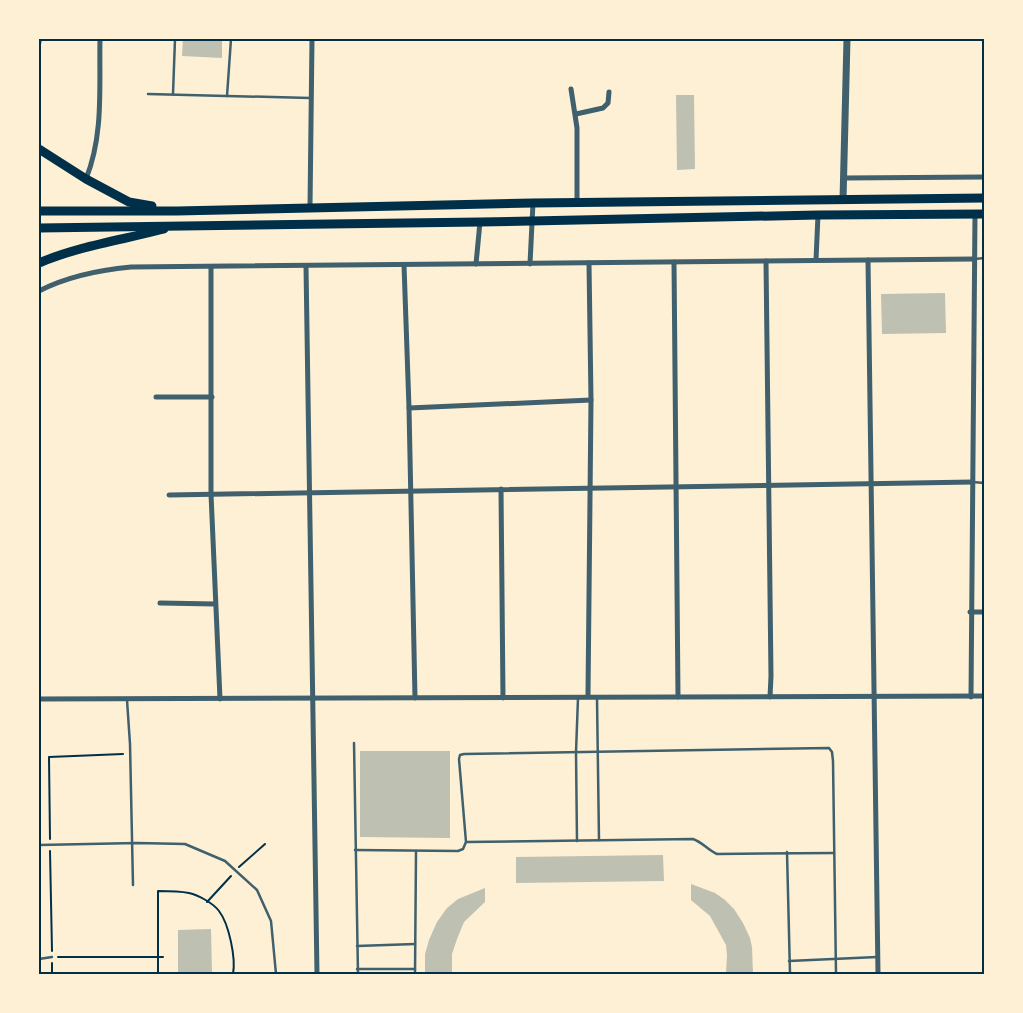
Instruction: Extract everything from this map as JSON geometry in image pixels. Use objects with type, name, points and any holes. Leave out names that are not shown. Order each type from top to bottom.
[{"type":"highway","points":[[39,149],[86,179],[129,202],[177,211]]},
{"type":"highway","points":[[39,210],[177,211],[533,202],[984,198]]},
{"type":"highway","points":[[39,228],[980,214]]},
{"type":"highway","points":[[39,262],[80,247],[122,240],[178,225]]},
{"type":"street","points":[[86,179],[97,146],[100,39]]},
{"type":"street","points":[[310,208],[312,39]]},
{"type":"street","points":[[844,200],[847,39]]},
{"type":"street","points":[[571,90],[577,128],[576,202]]},
{"type":"street","points":[[576,114],[603,108],[608,103],[609,92]]},
{"type":"street","points":[[844,178],[984,177]]},
{"type":"street","points":[[530,264],[534,220],[533,202]]},
{"type":"street","points":[[971,696],[970,612],[973,482],[974,258],[980,214]]},
{"type":"street","points":[[816,260],[818,215]]},
{"type":"street","points":[[476,264],[480,222]]},
{"type":"street","points":[[39,291],[71,277],[113,269],[974,258]]},
{"type":"street","points":[[868,260],[878,974]]},
{"type":"street","points":[[766,261],[770,697]]},
{"type":"street","points":[[674,262],[678,697]]},
{"type":"street","points":[[588,695],[591,400],[589,263]]},
{"type":"street","points":[[404,265],[415,698]]},
{"type":"street","points":[[306,266],[317,974]]},
{"type":"street","points":[[211,267],[212,494],[220,699]]},
{"type":"street","points":[[156,397],[212,397]]},
{"type":"street","points":[[409,408],[591,400]]},
{"type":"street","points":[[168,495],[973,482]]},
{"type":"street","points":[[501,489],[503,698]]},
{"type":"street","points":[[160,603],[215,604]]},
{"type":"street","points":[[970,612],[984,612]]},
{"type":"street","points":[[578,698],[588,695],[597,698]]},
{"type":"street","points":[[39,700],[984,696]]},
{"type":"lane","points":[[173,94],[175,39]]},
{"type":"lane","points":[[227,96],[231,39]]},
{"type":"lane","points":[[148,94],[310,98]]},
{"type":"lane","points":[[974,258],[984,258]]},
{"type":"lane","points":[[973,482],[984,483]]},
{"type":"lane","points":[[577,841],[576,752],[578,698]]},
{"type":"lane","points":[[597,698],[599,840]]},
{"type":"lane","points":[[127,699],[131,753],[133,886]]},
{"type":"lane","points":[[354,743],[358,974]]},
{"type":"lane","points":[[355,850],[416,852],[458,851],[463,848],[466,842],[458,759],[460,755],[829,748],[832,752],[833,761],[836,974]]},
{"type":"lane","points":[[466,842],[693,839],[717,854],[834,853]]},
{"type":"lane","points":[[39,845],[185,844],[225,861],[256,890],[271,921],[276,974]]},
{"type":"lane","points":[[415,974],[416,852]]},
{"type":"lane","points":[[787,852],[790,974]]},
{"type":"lane","points":[[357,946],[415,944]]},
{"type":"lane","points":[[789,961],[877,957]]},
{"type":"lane","points":[[39,959],[52,958]]},
{"type":"lane","points":[[358,969],[415,969]]},
{"type":"path","points":[[52,974],[49,757],[131,753]]},
{"type":"path","points":[[158,974],[158,891],[190,893],[218,910],[230,936],[234,968],[232,974]]},
{"type":"path","points":[[52,958],[163,957]]},
{"type":"building","points":[[183,39],[222,39],[222,58],[182,56]]},
{"type":"building","points":[[676,95],[694,95],[695,169],[677,170]]},
{"type":"building","points":[[945,293],[946,333],[882,334],[881,294]]},
{"type":"building","points":[[360,751],[450,751],[450,838],[360,837]]},
{"type":"building","points":[[663,855],[664,881],[516,883],[516,857]]},
{"type":"building","points":[[691,884],[715,893],[734,909],[750,938],[753,974],[726,974],[726,945],[710,916],[691,900]]},
{"type":"building","points":[[485,888],[485,902],[464,922],[457,939],[452,954],[452,974],[425,974],[425,954],[437,922],[447,908],[458,899]]},
{"type":"building","points":[[211,929],[212,973],[178,974],[178,930]]}]
